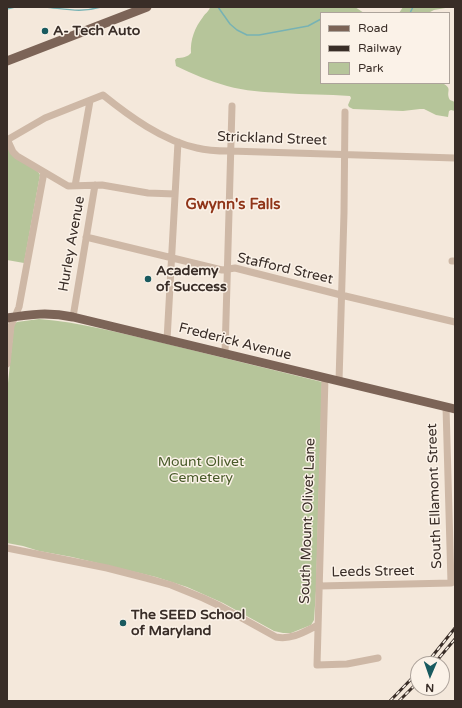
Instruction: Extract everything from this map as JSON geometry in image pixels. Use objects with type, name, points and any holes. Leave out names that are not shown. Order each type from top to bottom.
[{"type":"main road","points":[[7,61],[147,7]]},
{"type":"main road","name":"Frederick Avenue","points":[[11,317],[46,314],[73,317],[450,408]]},
{"type":"street","name":"Strickland Street","points":[[90,101],[103,95],[117,107],[159,133],[178,142],[196,148],[230,151],[455,158]]},
{"type":"street","points":[[7,140],[44,118],[90,101]]},
{"type":"street","points":[[75,186],[90,101]]},
{"type":"street","points":[[225,354],[232,106]]},
{"type":"street","points":[[339,381],[346,112]]},
{"type":"street","name":"Hurley Avenue","points":[[7,140],[13,152],[17,156],[68,186],[95,185],[73,317]]},
{"type":"street","points":[[167,340],[178,142]]},
{"type":"street","points":[[7,364],[12,326],[11,317],[18,307],[44,172]]},
{"type":"street","points":[[95,185],[148,193],[175,194]]},
{"type":"street","name":"Stafford Street","points":[[86,237],[222,270],[235,268],[455,322]]},
{"type":"street","name":"South Mount Olivet Lane","points":[[325,378],[317,664],[347,664],[378,658]]},
{"type":"street","name":"South Ellamont Street","points":[[450,408],[452,490],[451,583]]},
{"type":"street","points":[[7,548],[107,568],[171,585],[220,606],[276,637],[292,637],[318,625]]},
{"type":"street","name":"Leeds Street","points":[[320,586],[451,583]]},
{"type":"green space","points":[[210,7],[355,7],[362,12],[320,12],[320,84],[444,84],[448,87],[450,100],[455,102],[455,111],[449,111],[448,117],[436,115],[424,109],[403,111],[353,109],[348,105],[351,98],[350,96],[261,92],[234,88],[195,75],[176,66],[175,60],[191,53],[191,43],[195,29]]},
{"type":"green space","points":[[403,7],[451,7],[430,12],[400,12]]},
{"type":"green space","points":[[7,146],[40,175],[24,263],[7,260]]},
{"type":"green space","name":"Mount Olivet Cemetery","points":[[39,319],[84,325],[322,382],[316,591],[314,620],[311,625],[291,633],[274,631],[223,603],[187,587],[156,577],[7,543],[7,393],[14,324],[17,322]]},
{"type":"waterway","points":[[7,9],[15,7]]},
{"type":"waterway","points":[[45,7],[80,10],[101,7]]},
{"type":"waterway","points":[[218,7],[230,24],[237,30],[247,35],[259,35],[308,26],[320,20]]},
{"type":"waterway","points":[[410,12],[413,7]]},
{"type":"railway","points":[[432,656],[455,628]]},
{"type":"railway","points":[[441,656],[455,639]]},
{"type":"railway","points":[[390,701],[410,680]]},
{"type":"railway","points":[[399,701],[410,690]]},
{"type":"place","name":"A- Tech Auto","points":[[45,31]]},
{"type":"place","name":"Academy of Success","points":[[148,279]]},
{"type":"place","name":"The SEED School of Maryland","points":[[123,623]]},
{"type":"district","name":"Gwynn's Falls","points":[[233,205]]}]
